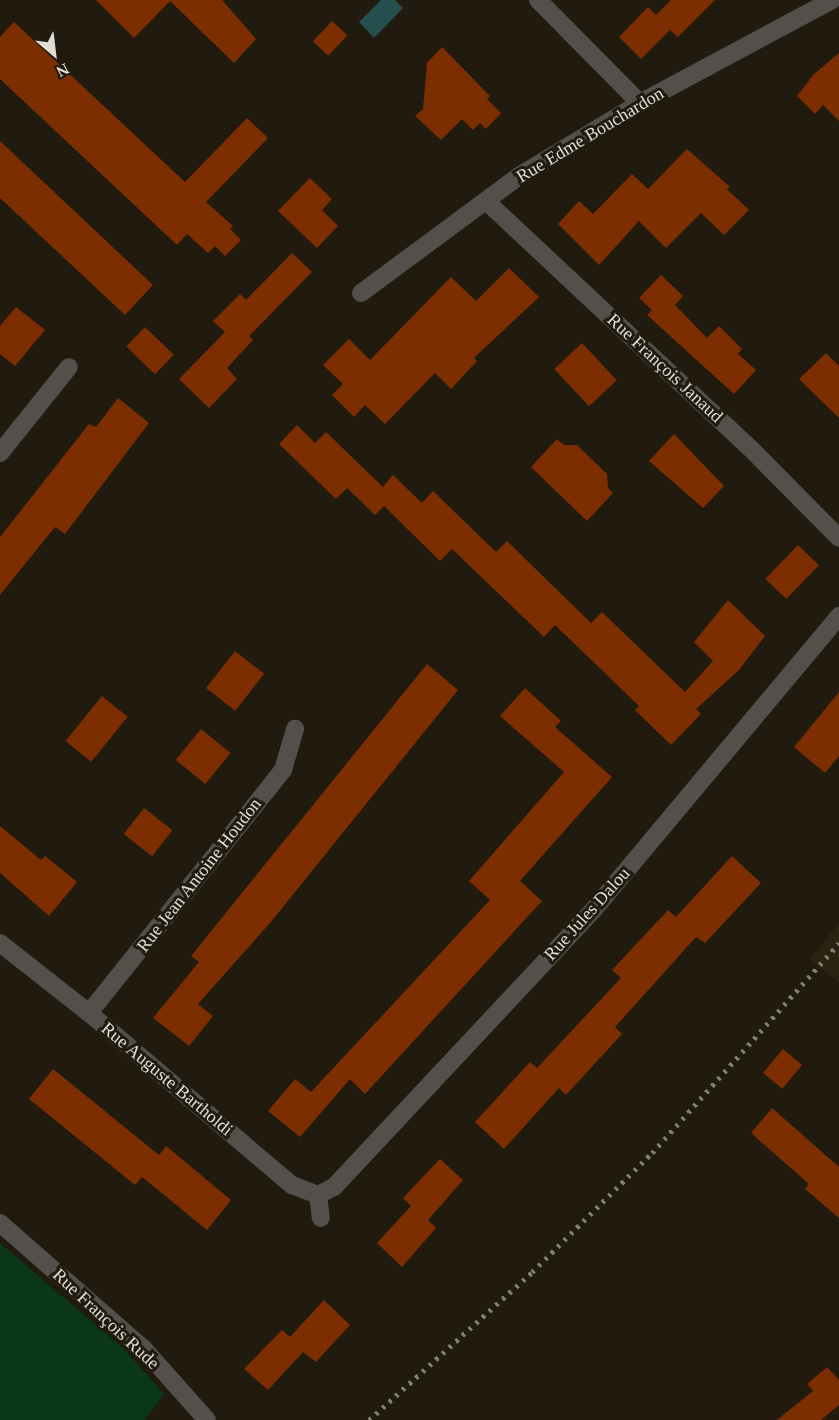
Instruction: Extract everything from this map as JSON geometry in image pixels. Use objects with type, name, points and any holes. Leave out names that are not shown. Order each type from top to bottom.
[{"type":"street","points":[[538,0],[640,103]]},
{"type":"street","name":"Rue Edme Bouchardon","points":[[361,292],[519,176],[640,103],[832,0]]},
{"type":"street","name":"Rue François Janaud","points":[[486,201],[753,451],[839,538]]},
{"type":"street","points":[[0,453],[69,367]]},
{"type":"street","name":"Rue Jules Dalou","points":[[318,1195],[334,1187],[595,908],[839,616]]},
{"type":"street","name":"Rue Jean Antoine Houdon","points":[[89,1013],[283,770],[295,729]]},
{"type":"street","name":"Rue Auguste Bartholdi","points":[[0,943],[89,1013],[292,1185],[318,1195]]},
{"type":"street","points":[[318,1195],[321,1218]]},
{"type":"street","name":"Rue François Rude","points":[[0,1223],[143,1348],[207,1420]]},
{"type":"shaded area","points":[[839,923],[839,983],[810,959]]},
{"type":"green space","points":[[0,1243],[123,1348],[164,1394],[145,1420],[0,1420]]},
{"type":"water","points":[[381,0],[395,0],[403,8],[374,38],[359,22]]},
{"type":"building","points":[[96,0],[222,0],[256,39],[234,63],[170,1],[134,38]]},
{"type":"building","points":[[671,0],[715,0],[678,37],[670,30],[641,59],[619,37],[648,7],[656,15]]},
{"type":"building","points":[[332,21],[347,35],[328,56],[313,41]]},
{"type":"building","points":[[14,22],[185,182],[247,118],[268,138],[206,202],[233,226],[230,229],[241,240],[225,256],[215,246],[208,253],[187,234],[177,245],[0,79],[0,37]]},
{"type":"building","points":[[442,47],[490,96],[487,99],[501,113],[486,129],[480,123],[473,130],[462,119],[441,140],[415,116],[423,109],[427,63]]},
{"type":"building","points":[[839,53],[839,121],[823,105],[815,114],[797,96],[814,74]]},
{"type":"building","points":[[0,141],[153,285],[125,315],[0,198]]},
{"type":"building","points":[[687,149],[730,187],[727,189],[749,210],[724,235],[701,213],[666,248],[639,221],[599,265],[558,224],[579,201],[593,214],[632,174],[648,189]]},
{"type":"building","points":[[310,178],[332,199],[322,210],[338,226],[317,248],[278,211]]},
{"type":"building","points":[[292,253],[312,272],[249,336],[253,340],[227,368],[237,379],[209,408],[179,379],[225,332],[213,321],[240,294],[246,300]]},
{"type":"building","points":[[509,268],[539,297],[474,358],[477,361],[451,389],[435,373],[385,424],[365,405],[354,417],[332,395],[343,384],[323,365],[349,339],[370,360],[451,277],[476,301]]},
{"type":"building","points":[[661,275],[683,296],[675,305],[707,338],[719,326],[742,349],[738,354],[756,370],[734,394],[647,315],[652,310],[639,298]]},
{"type":"building","points":[[16,307],[45,330],[15,366],[0,354],[0,326]]},
{"type":"building","points":[[145,327],[174,355],[155,374],[126,346]]},
{"type":"building","points":[[582,343],[617,380],[589,406],[554,369]]},
{"type":"building","points":[[826,353],[839,366],[839,418],[799,379]]},
{"type":"building","points":[[118,398],[149,423],[65,534],[55,527],[0,595],[0,537],[89,424],[96,427]]},
{"type":"building","points":[[297,425],[315,443],[326,432],[383,487],[393,475],[422,503],[433,491],[496,552],[507,541],[591,623],[602,612],[685,692],[713,661],[694,642],[728,600],[765,636],[739,670],[696,709],[701,714],[671,745],[635,710],[639,706],[555,625],[544,637],[452,549],[440,561],[384,506],[375,515],[347,488],[336,499],[279,444]]},
{"type":"building","points":[[674,434],[724,486],[703,508],[649,461]]},
{"type":"building","points":[[557,439],[564,445],[577,445],[607,474],[608,488],[613,493],[587,521],[531,467]]},
{"type":"building","points":[[798,545],[819,565],[786,599],[765,579]]},
{"type":"building","points":[[235,651],[264,674],[235,711],[206,688]]},
{"type":"building","points":[[427,664],[458,690],[270,923],[198,1004],[213,1016],[189,1046],[153,1018],[199,962],[191,956]]},
{"type":"building","points":[[525,688],[561,721],[555,727],[612,777],[520,881],[542,901],[365,1094],[350,1079],[300,1137],[268,1111],[295,1079],[311,1092],[490,900],[469,881],[564,772],[500,716]]},
{"type":"building","points":[[839,692],[839,756],[825,773],[794,747]]},
{"type":"building","points":[[102,696],[128,717],[91,762],[65,741]]},
{"type":"building","points":[[201,729],[231,753],[205,784],[176,760]]},
{"type":"building","points":[[144,808],[172,830],[152,856],[124,834]]},
{"type":"building","points":[[0,826],[41,860],[45,856],[77,882],[49,916],[0,873]]},
{"type":"building","points":[[732,856],[761,883],[705,943],[696,937],[615,1027],[622,1034],[566,1095],[559,1088],[504,1149],[475,1122],[530,1062],[537,1068],[621,978],[612,970],[668,910],[676,917]]},
{"type":"building","points":[[783,1049],[802,1065],[782,1089],[763,1073]]},
{"type":"building","points":[[53,1069],[159,1155],[166,1146],[231,1200],[207,1230],[142,1177],[135,1185],[29,1099]]},
{"type":"building","points":[[772,1108],[839,1167],[839,1218],[805,1189],[809,1184],[751,1133]]},
{"type":"building","points":[[440,1159],[463,1180],[428,1220],[436,1228],[402,1267],[377,1243],[411,1206],[403,1198]]},
{"type":"building","points":[[324,1300],[350,1325],[316,1362],[303,1352],[268,1390],[244,1369],[282,1330],[290,1337]]},
{"type":"building","points":[[827,1367],[839,1380],[839,1405],[821,1420],[777,1420],[813,1391],[807,1384]]},
{"type":"railway","points":[[369,1420],[532,1272],[652,1153],[839,943]]}]
